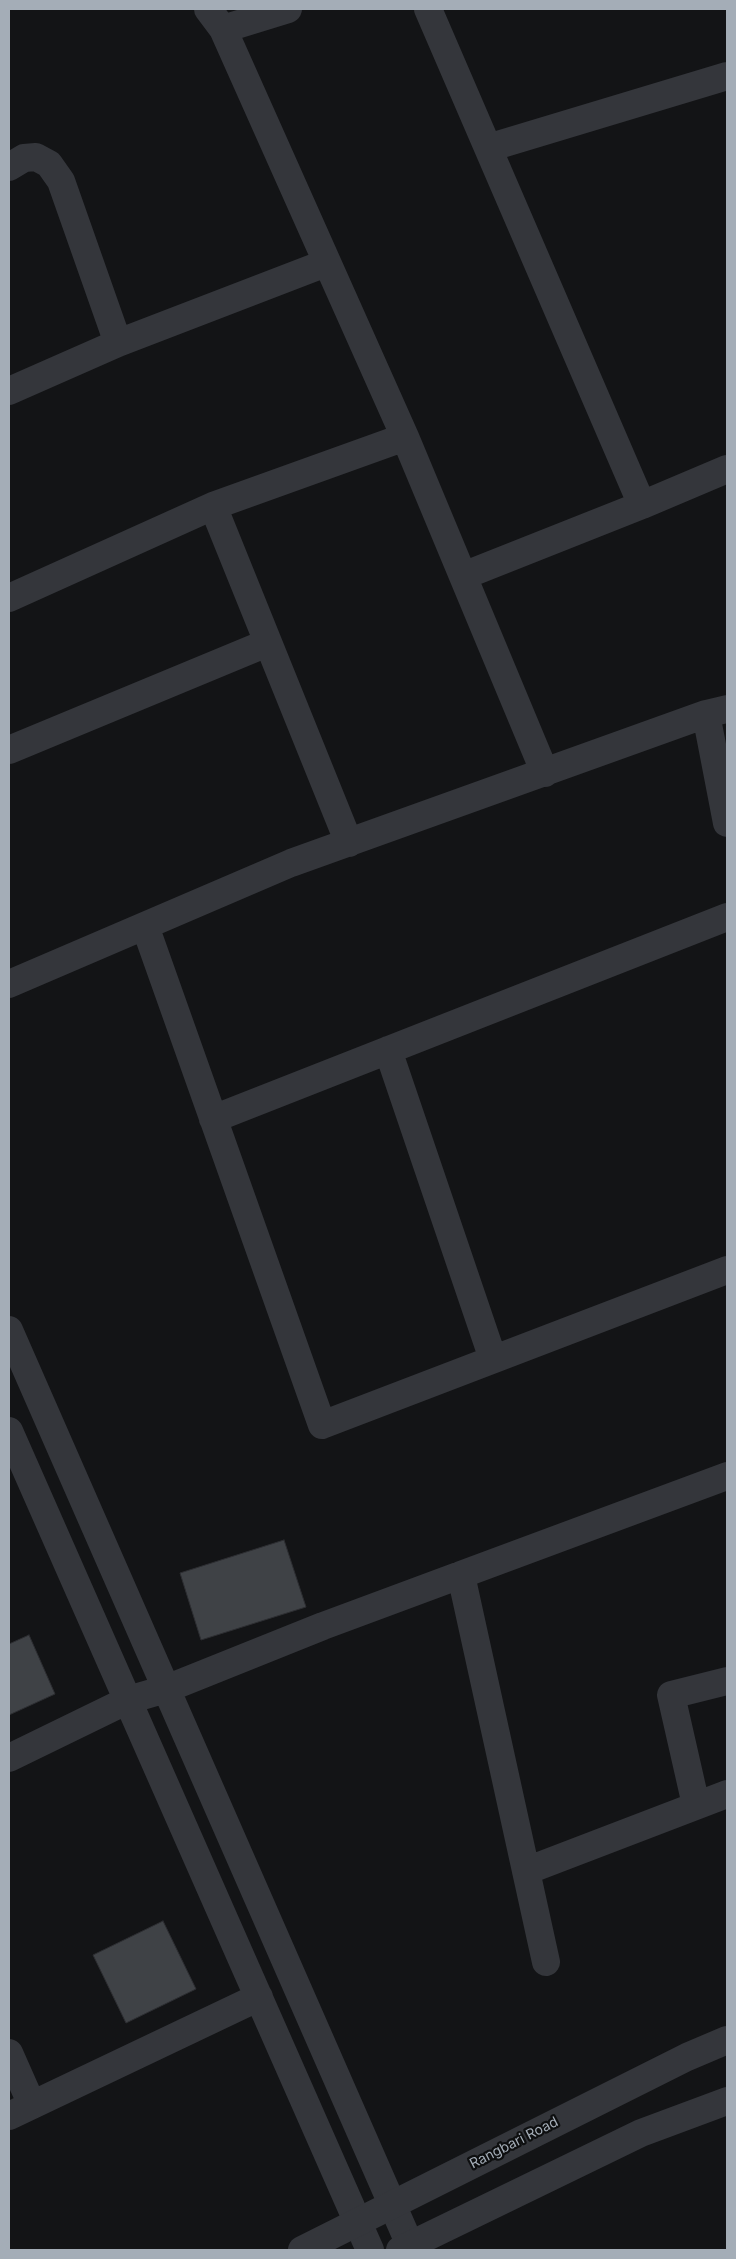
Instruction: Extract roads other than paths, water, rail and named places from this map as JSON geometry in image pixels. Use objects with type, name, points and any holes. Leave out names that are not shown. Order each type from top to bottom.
[{"type":"street","points":[[288,9],[215,19],[404,437],[545,773]]},
{"type":"street","points":[[428,9],[642,505]]},
{"type":"street","points":[[488,148],[727,76]]},
{"type":"street","points":[[9,167],[24,158],[36,157],[49,164],[61,181],[118,343]]},
{"type":"street","points":[[9,391],[118,343],[326,263]]},
{"type":"street","points":[[9,598],[213,506],[404,437]]},
{"type":"street","points":[[462,576],[642,505],[727,469]]},
{"type":"street","points":[[213,506],[348,843]]},
{"type":"street","points":[[10,747],[266,642]]},
{"type":"street","points":[[9,984],[291,863],[717,712],[727,823]]},
{"type":"street","points":[[213,1119],[727,916]]},
{"type":"street","points":[[144,926],[322,1425],[727,1270]]},
{"type":"street","points":[[388,1050],[493,1359]]},
{"type":"street","points":[[9,1330],[392,2204],[405,2248],[641,2133],[727,2101]]},
{"type":"street","points":[[9,1431],[370,2250]]},
{"type":"street","points":[[9,1758],[128,1700],[166,1690],[323,1626],[727,1476]]},
{"type":"street","points":[[461,1575],[546,1962]]},
{"type":"street","points":[[696,1805],[670,1695],[727,1682]]},
{"type":"street","points":[[526,1871],[727,1794]]},
{"type":"street","points":[[9,2053],[20,2111],[259,1997]]},
{"type":"street","name":"Rangbari Road","points":[[302,2250],[687,2056],[727,2040]]}]
